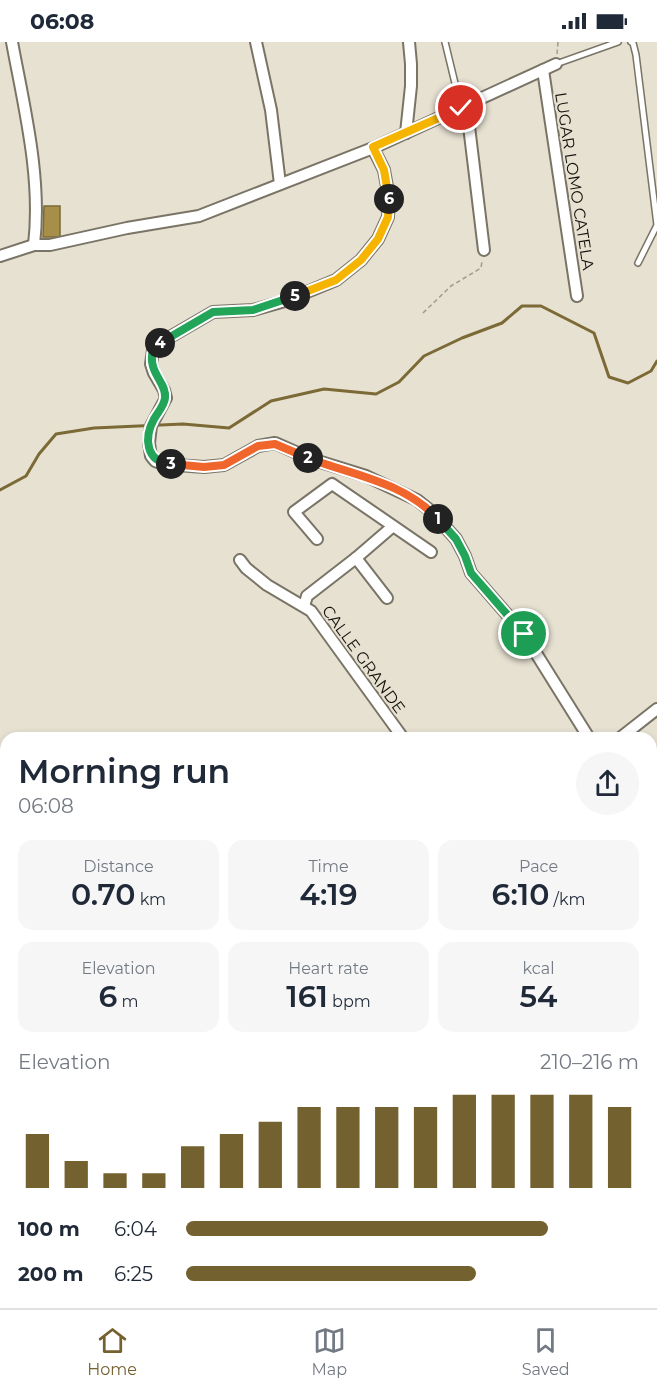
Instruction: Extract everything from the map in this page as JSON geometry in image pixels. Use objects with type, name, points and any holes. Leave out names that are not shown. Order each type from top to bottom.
[{"type":"street","points":[[12,42],[32,163],[35,198],[34,245]]},
{"type":"street","points":[[256,42],[271,110],[280,184]]},
{"type":"street","points":[[406,133],[411,86],[409,42]]},
{"type":"street","points":[[0,256],[34,245],[50,245],[127,228],[199,216],[406,133],[556,64]]},
{"type":"street","name":"LUGAR LOMO CATELA","points":[[543,70],[578,296]]},
{"type":"street","points":[[461,108],[468,118],[484,250]]},
{"type":"street","points":[[373,147],[384,170],[389,198],[388,217],[378,239],[361,260],[336,280],[285,301],[253,310],[213,312],[158,344],[153,350],[152,364],[164,390],[165,398],[151,426],[149,442],[151,456],[163,464],[204,467],[224,465],[258,446],[275,444],[311,459],[366,476],[417,500],[432,512],[456,539],[471,573],[524,634],[585,732]]},
{"type":"street","points":[[317,539],[294,512],[332,484],[430,552]]},
{"type":"street","points":[[304,606],[307,596],[392,527]]},
{"type":"street","points":[[356,558],[387,598]]},
{"type":"street","name":"CALLE GRANDE","points":[[240,560],[267,585],[310,611],[399,732]]},
{"type":"street","points":[[628,732],[657,709]]},
{"type":"lane","points":[[445,42],[461,108]]},
{"type":"lane","points":[[556,64],[618,42]]},
{"type":"lane","points":[[631,42],[636,55],[657,225],[638,264]]},
{"type":"path","points":[[423,313],[451,286],[481,268],[484,250]]},
{"type":"shaded area","points":[[44,206],[60,206],[60,237],[43,237]]},
{"type":"waterway","points":[[0,490],[26,476],[39,454],[56,434],[94,428],[183,424],[229,428],[271,401],[324,389],[376,394],[399,382],[424,356],[502,323],[522,306],[541,306],[594,333],[609,377],[628,383],[651,371],[657,361]]},
{"type":"route","points":[[461,108],[373,147],[384,170],[389,198],[388,217],[378,239],[361,260],[336,280],[285,301],[253,310],[213,312],[158,344],[153,350],[152,364],[164,390],[165,398],[151,426],[149,442],[151,456],[163,464],[204,467],[224,465],[258,446],[275,444],[311,459],[366,476],[417,500],[432,512],[456,539],[471,573],[524,634]]}]
